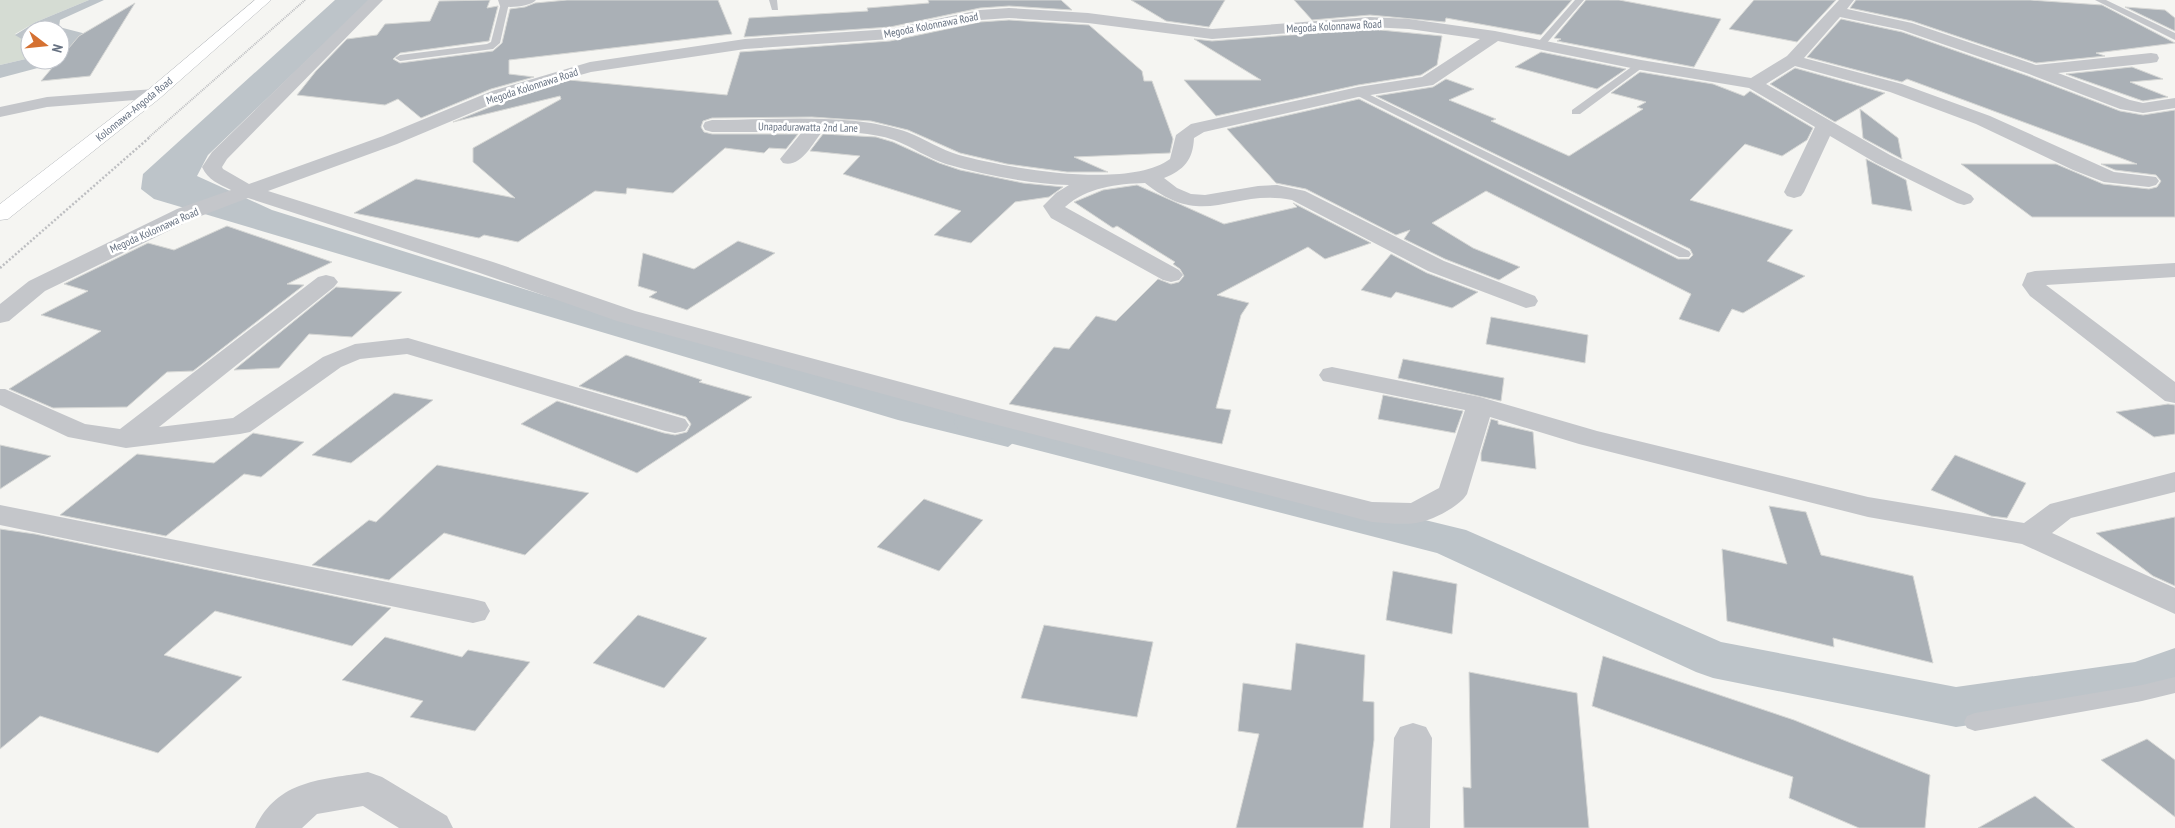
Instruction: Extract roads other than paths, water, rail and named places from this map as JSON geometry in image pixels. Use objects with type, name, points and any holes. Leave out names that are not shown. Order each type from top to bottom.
[{"type":"main road","name":"Kolonnawa-Angoda Road","points":[[0,214],[154,94],[264,0]]},
{"type":"street","points":[[376,0],[219,156],[212,167],[215,173],[246,191],[485,267],[626,316],[988,414],[1372,512],[1416,513],[1452,494],[1480,405]]},
{"type":"street","points":[[505,1],[529,0]]},
{"type":"street","points":[[1754,84],[1793,60],[1841,5],[2035,70],[2134,107],[2175,104]]},
{"type":"street","name":"Megoda Kolonnawa Road","points":[[0,316],[38,286],[185,214],[390,140],[498,95],[542,80],[590,67],[678,53],[746,44],[890,34],[971,17],[1008,13],[1088,18],[1212,34],[1370,14],[1409,24],[1542,43],[1641,65],[1754,84],[1884,159],[1964,199]]},
{"type":"street","points":[[1171,275],[1059,213],[1054,206],[1060,199],[1084,186],[1106,181],[1150,177],[1175,166],[1183,158],[1185,135],[1198,128],[1358,92],[1427,81],[1495,36]]},
{"type":"street","points":[[2035,70],[2150,58]]},
{"type":"street","points":[[1793,60],[1896,88],[1983,120],[2080,166],[2111,178],[2149,181]]},
{"type":"street","points":[[0,112],[47,102],[154,94]]},
{"type":"street","points":[[1794,192],[1826,124]]},
{"type":"street","name":"Unapadurawatta 2nd Lane","points":[[712,126],[839,126],[870,128],[900,136],[951,159],[1062,179],[1106,181]]},
{"type":"street","points":[[790,159],[816,127]]},
{"type":"street","points":[[1150,177],[1178,198],[1190,202],[1202,202],[1268,190],[1283,190],[1298,194],[1436,266],[1526,301]]},
{"type":"street","points":[[2175,270],[2035,278],[2034,285],[2038,292],[2175,395]]},
{"type":"street","points":[[126,439],[326,282]]},
{"type":"street","points":[[0,397],[5,397],[78,431],[126,439],[240,426],[332,362],[355,352],[408,346],[675,425]]},
{"type":"street","points":[[1332,375],[1480,405],[1590,438],[1868,506],[2029,535],[2173,601]]},
{"type":"street","points":[[2029,535],[2061,511],[2175,482]]},
{"type":"street","points":[[0,515],[473,611]]},
{"type":"street","points":[[1410,828],[1413,738]]},
{"type":"street","points":[[275,828],[306,799],[368,789],[433,828]]},
{"type":"lane","points":[[1542,43],[1580,0]]},
{"type":"lane","points":[[2099,0],[2175,37]]},
{"type":"lane","points":[[400,58],[490,47],[495,43],[505,1]]},
{"type":"lane","points":[[1576,112],[1641,65]]},
{"type":"lane","points":[[1358,92],[1684,254]]},
{"type":"lane","points":[[1975,722],[2142,693],[2175,685]]},
{"type":"waterway","points":[[973,422],[1450,541],[1713,659],[1956,707],[2140,681],[2175,667]]}]
